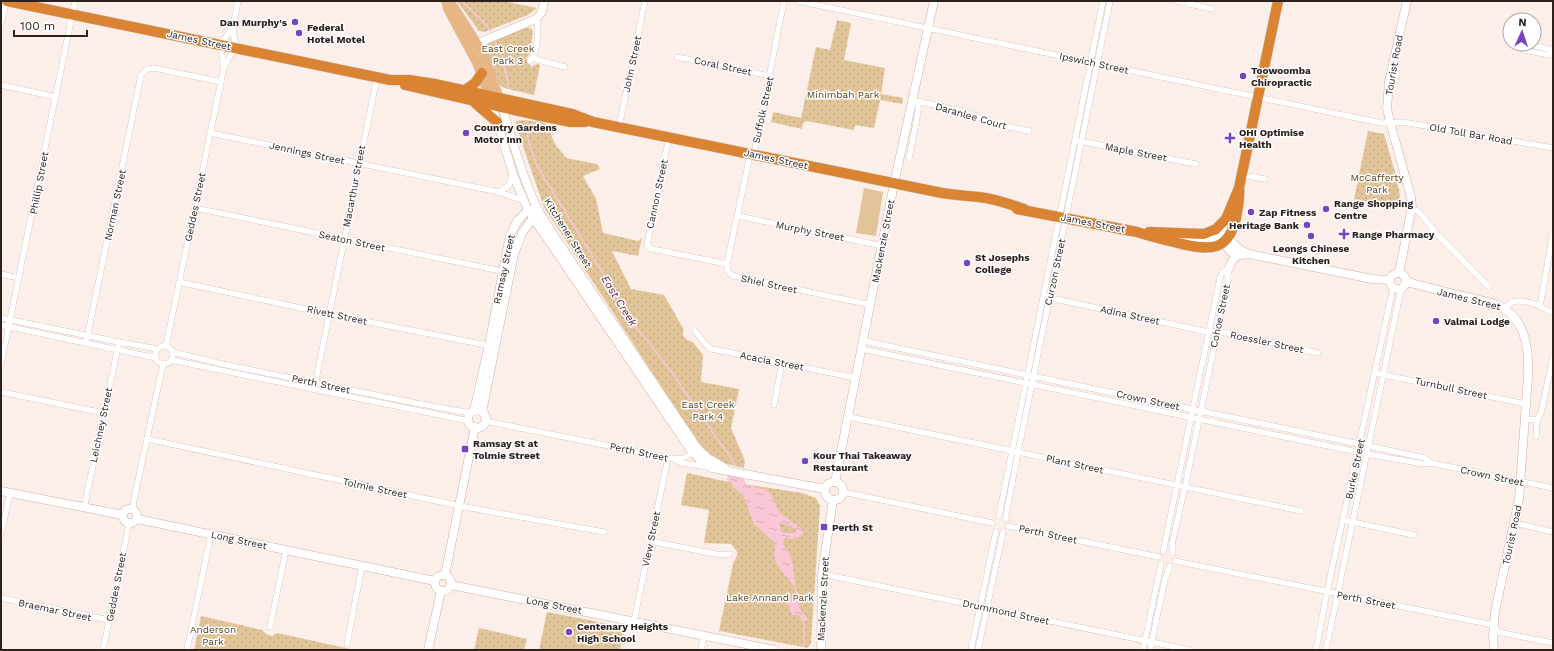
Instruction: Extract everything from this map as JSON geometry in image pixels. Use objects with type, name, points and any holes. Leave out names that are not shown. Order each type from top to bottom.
[{"type":"highway","name":"James Street","points":[[7,1],[377,77],[474,102],[496,102]]},
{"type":"highway","points":[[1224,222],[1239,188],[1278,1]]},
{"type":"highway","points":[[465,90],[475,83],[482,73]]},
{"type":"highway","name":"James Street","points":[[390,80],[415,81],[465,90],[496,102],[571,122],[593,122],[619,127],[958,196],[978,203],[1005,208],[1024,209],[1137,232],[1155,238],[1201,248],[1216,247],[1224,239]]},
{"type":"highway","points":[[474,102],[497,122]]},
{"type":"highway","points":[[1224,239],[1234,226],[1240,198],[1239,188]]},
{"type":"highway","name":"James Street","points":[[1137,232],[1199,235],[1216,229],[1224,222]]},
{"type":"main road","name":"Kitchener Street","points":[[446,1],[448,9],[486,61],[496,102]]},
{"type":"main road","name":"Kitchener Street","points":[[473,45],[482,73],[496,102]]},
{"type":"street","points":[[1,25],[7,1]]},
{"type":"street","name":"Phillip Street","points":[[1,364],[76,1]]},
{"type":"street","points":[[220,44],[229,34],[233,24],[238,1]]},
{"type":"street","points":[[473,45],[536,19],[542,12],[544,1]]},
{"type":"street","name":"John Street","points":[[619,127],[645,1]]},
{"type":"street","name":"Suffolk Street","points":[[727,264],[749,163],[755,149],[784,1]]},
{"type":"street","name":"Ipswich Street","points":[[798,1],[1381,123],[1390,122]]},
{"type":"street","name":"Mackenzie Street","points":[[835,482],[883,246],[894,184],[915,101],[934,1]]},
{"type":"street","name":"Curzon Street","points":[[999,516],[1034,375],[1047,297],[1078,141],[1090,63],[1104,1]]},
{"type":"street","name":"Curzon Street","points":[[1078,141],[1097,64],[1110,1]]},
{"type":"street","points":[[1177,1],[1212,9]]},
{"type":"street","name":"Tourist Road","points":[[1407,1],[1389,82],[1387,108],[1411,197],[1412,207]]},
{"type":"street","points":[[536,19],[538,26],[532,59],[565,67]]},
{"type":"street","points":[[233,24],[234,38],[237,48]]},
{"type":"street","name":"Geddes Street","points":[[220,44],[224,67]]},
{"type":"street","points":[[1542,47],[1553,50]]},
{"type":"street","name":"Geddes Street","points":[[166,346],[224,67],[237,48]]},
{"type":"street","points":[[1533,52],[1550,55],[1553,54]]},
{"type":"street","name":"Coral Street","points":[[677,57],[770,76]]},
{"type":"street","name":"Norman Street","points":[[86,343],[141,75],[147,69],[154,68],[221,82]]},
{"type":"street","name":"Macarthur Street","points":[[314,390],[377,77]]},
{"type":"street","points":[[1,86],[56,97]]},
{"type":"street","name":"Mackenzie Street","points":[[909,159],[915,101]]},
{"type":"street","name":"Daranlee Court","points":[[915,101],[962,111],[995,124],[1029,131]]},
{"type":"street","name":"Kitchener Street","points":[[496,102],[497,122],[513,173],[528,210],[547,240],[579,280]]},
{"type":"street","name":"Kitchener Street","points":[[496,102],[538,209],[579,280],[702,462],[709,467]]},
{"type":"street","name":"Old Toll Bar Road","points":[[1390,122],[1404,122],[1553,148]]},
{"type":"street","name":"Jennings Street","points":[[210,133],[499,192],[524,201]]},
{"type":"street","name":"Cannon Street","points":[[669,137],[647,245],[652,249],[727,264]]},
{"type":"street","name":"Maple Street","points":[[1078,141],[1196,164]]},
{"type":"street","points":[[499,192],[509,186],[513,173]]},
{"type":"street","points":[[1242,175],[1265,180]]},
{"type":"street","points":[[1399,273],[1412,207],[1420,213],[1436,233],[1489,287]]},
{"type":"street","name":"Seaton Street","points":[[195,208],[506,272]]},
{"type":"street","points":[[528,210],[538,209]]},
{"type":"street","name":"Ramsay Street","points":[[506,272],[522,233],[534,219],[538,209]]},
{"type":"street","name":"Ramsay Street","points":[[445,575],[459,506],[474,417],[492,346],[506,272],[510,235],[518,220],[528,210]]},
{"type":"street","name":"Murphy Street","points":[[738,216],[883,246]]},
{"type":"street","points":[[1224,222],[1224,239],[1230,251],[1238,255],[1249,254]]},
{"type":"street","points":[[522,233],[535,231],[547,240]]},
{"type":"street","points":[[1540,306],[1553,233]]},
{"type":"street","name":"James Street","points":[[1180,234],[1183,238],[1197,241],[1224,239]]},
{"type":"street","points":[[1224,239],[1249,254],[1372,279],[1395,286],[1405,287],[1407,282],[1404,275],[1399,273],[1394,274],[1395,286]]},
{"type":"street","points":[[1227,272],[1232,261],[1238,255]]},
{"type":"street","name":"Shiel Street","points":[[727,264],[727,270],[734,276],[871,305]]},
{"type":"street","name":"Cohoe Street","points":[[1163,552],[1178,486],[1208,332],[1221,273],[1224,271],[1227,272],[1228,281],[1198,418],[1186,487],[1172,544],[1173,553]]},
{"type":"street","points":[[1,274],[19,278]]},
{"type":"street","name":"Rivett Street","points":[[179,282],[329,314],[492,346]]},
{"type":"street","name":"James Street","points":[[1407,282],[1489,302],[1504,308],[1519,301],[1540,306],[1553,313]]},
{"type":"street","name":"Burke Street","points":[[1316,650],[1327,592],[1395,286]]},
{"type":"street","name":"Burke Street","points":[[1326,650],[1383,374],[1395,286]]},
{"type":"street","name":"Curzon Street","points":[[1006,519],[1027,374],[1047,297]]},
{"type":"street","name":"Adina Street","points":[[1047,297],[1208,332],[1217,332]]},
{"type":"street","name":"Tourist Road","points":[[1494,650],[1493,636],[1495,612],[1515,523],[1521,482],[1529,357],[1528,344],[1523,331],[1515,319],[1504,308]]},
{"type":"street","points":[[1,318],[158,349],[166,346],[173,352],[173,357],[169,363],[163,364],[156,358],[1,325]]},
{"type":"street","name":"Acacia Street","points":[[695,331],[712,350],[856,378]]},
{"type":"street","name":"Roessler Street","points":[[1217,332],[1318,353]]},
{"type":"street","name":"Leichney Street","points":[[84,508],[119,342]]},
{"type":"street","name":"Crown Street","points":[[863,345],[1034,375],[1200,412],[1425,458],[1431,463]]},
{"type":"street","name":"Crown Street","points":[[863,345],[1026,383],[1367,454],[1424,464],[1431,463],[1553,488]]},
{"type":"street","points":[[156,358],[156,352],[158,349]]},
{"type":"street","name":"Perth Street","points":[[173,352],[222,364],[315,383],[371,398]]},
{"type":"street","points":[[1536,437],[1537,420],[1541,413],[1553,358]]},
{"type":"street","name":"Perth Street","points":[[171,360],[314,390],[371,398],[474,417]]},
{"type":"street","points":[[774,405],[782,363]]},
{"type":"street","points":[[133,510],[163,364]]},
{"type":"street","points":[[221,371],[222,364]]},
{"type":"street","name":"Turnbull Street","points":[[1375,373],[1526,404]]},
{"type":"street","points":[[1,392],[104,413]]},
{"type":"street","points":[[474,417],[485,417],[485,421],[481,426],[474,417]]},
{"type":"street","name":"Plant Street","points":[[849,417],[1301,511]]},
{"type":"street","points":[[1525,419],[1537,420]]},
{"type":"street","name":"Perth Street","points":[[485,421],[674,459],[684,458],[695,450]]},
{"type":"street","name":"Tolmie Street","points":[[147,439],[459,506],[604,532]]},
{"type":"street","name":"Kitchener Street","points":[[695,450],[729,470]]},
{"type":"street","name":"View Street","points":[[634,621],[668,458]]},
{"type":"street","name":"Perth Street","points":[[674,459],[680,462],[825,489]]},
{"type":"street","points":[[835,482],[841,485],[843,492],[839,499],[833,500],[826,496],[825,489],[828,484],[835,482]]},
{"type":"street","points":[[1,534],[5,492],[123,515]]},
{"type":"street","points":[[843,492],[992,523]]},
{"type":"street","name":"Mackenzie Street","points":[[821,650],[822,574],[833,500]]},
{"type":"street","points":[[127,510],[133,510],[137,514],[137,519],[128,524],[123,515],[127,510]]},
{"type":"street","points":[[978,650],[1003,532],[1008,526],[1006,519],[999,516],[995,518],[992,523],[993,528],[996,531],[1003,532]]},
{"type":"street","name":"Long Street","points":[[137,519],[435,581]]},
{"type":"street","points":[[1344,520],[1414,535]]},
{"type":"street","points":[[1515,523],[1553,532]]},
{"type":"street","name":"Geddes Street","points":[[103,650],[128,524]]},
{"type":"street","name":"Perth Street","points":[[1008,526],[1159,557]]},
{"type":"street","points":[[971,650],[996,531]]},
{"type":"street","points":[[187,650],[211,534]]},
{"type":"street","points":[[650,541],[721,555],[730,554]]},
{"type":"street","points":[[270,627],[286,550]]},
{"type":"street","points":[[1143,650],[1161,564],[1159,557],[1163,552],[1168,551],[1173,553],[1175,560],[1170,566],[1165,579],[1150,650]]},
{"type":"street","name":"Perth Street","points":[[1175,560],[1494,625],[1498,632],[1553,643]]},
{"type":"street","points":[[1161,564],[1170,566]]},
{"type":"street","points":[[347,644],[362,566]]},
{"type":"street","name":"Drummond Street","points":[[822,574],[1190,650]]},
{"type":"street","points":[[439,575],[445,575],[450,578],[451,585],[447,590],[441,591],[436,587],[435,581],[439,575]]},
{"type":"street","name":"Long Street","points":[[451,585],[775,650]]},
{"type":"street","points":[[428,650],[441,591]]},
{"type":"street","name":"Braemar Street","points":[[1,598],[109,620]]},
{"type":"street","points":[[702,650],[704,636]]},
{"type":"street","points":[[815,650],[821,650]]},
{"type":"green space","name":"East Creek Park 3","points":[[457,1],[503,1],[537,8],[528,15],[484,32],[479,31]]},
{"type":"green space","name":"Minimbah Park","points":[[837,20],[851,23],[844,60],[885,68],[881,94],[903,98],[902,104],[880,100],[874,128],[855,125],[854,130],[807,121],[803,123],[802,129],[771,122],[773,112],[801,118],[816,47],[830,50]]},
{"type":"green space","name":"East Creek Park 3","points":[[526,27],[532,29],[533,33],[529,55],[526,58],[531,67],[536,64],[540,65],[534,95],[504,88],[499,84],[486,48],[488,42]]},
{"type":"green space","name":"East Creek Park 4","points":[[524,120],[546,123],[555,144],[566,158],[597,164],[600,169],[583,176],[596,199],[603,233],[638,241],[642,238],[638,256],[612,251],[631,289],[664,295],[683,328],[683,335],[687,340],[693,342],[703,355],[701,382],[739,389],[731,428],[745,461],[744,468],[728,464],[711,455],[695,438],[544,207],[516,126],[516,121]]},
{"type":"green space","name":"McCafferty Park","points":[[1368,131],[1384,134],[1400,195],[1397,208],[1354,199]]},
{"type":"green space","points":[[864,188],[883,192],[876,236],[856,233]]},
{"type":"green space","name":"Lake Annand Park","points":[[687,473],[724,481],[802,493],[816,498],[820,506],[811,643],[808,648],[719,631],[733,564],[738,553],[731,544],[704,543],[709,510],[681,505]]},
{"type":"green space","points":[[547,612],[625,627],[620,650],[539,650]]},
{"type":"green space","name":"Anderson Park","points":[[201,616],[262,630],[266,634],[272,636],[277,633],[355,650],[194,650]]},
{"type":"green space","points":[[479,628],[527,639],[524,650],[474,650]]},
{"type":"green space","points":[[215,645],[240,650],[214,650]]},
{"type":"water","points":[[728,475],[743,478],[747,485],[770,493],[780,513],[802,529],[803,534],[801,536],[794,539],[785,538],[783,541],[794,570],[795,585],[792,584],[780,569],[774,558],[775,543],[754,524],[743,495],[732,486],[732,483],[727,480]],"holes":[[[780,522],[796,530],[795,533],[782,533],[779,524]]]},
{"type":"water","points":[[798,593],[800,598],[799,607],[807,620],[804,622],[799,615],[792,615],[785,597],[790,594],[791,598],[794,599]]},
{"type":"waterway","name":"East Creek","points":[[462,1],[484,22],[491,31]]},
{"type":"waterway","name":"East Creek","points":[[495,41],[502,56],[509,88]]},
{"type":"waterway","name":"East Creek","points":[[525,124],[530,146],[537,166],[637,329],[666,364],[736,466]]},
{"type":"waterway","name":"East Creek","points":[[794,584],[797,594]]},
{"type":"waterway","name":"East Creek","points":[[804,621],[804,647]]},
{"type":"place","name":"Dan Murphy's","points":[[295,22]]},
{"type":"place","name":"Federal Hotel Motel","points":[[299,33]]},
{"type":"place","name":"Toowoomba Chiropractic","points":[[1243,76]]},
{"type":"place","name":"Country Gardens Motor Inn","points":[[466,133]]},
{"type":"place","name":"OH! Optimise Health","points":[[1230,138]]},
{"type":"place","name":"Range Shopping Centre","points":[[1326,209]]},
{"type":"place","name":"Zap Fitness","points":[[1251,212]]},
{"type":"place","name":"Heritage Bank","points":[[1307,225]]},
{"type":"place","name":"Range Pharmacy","points":[[1344,234]]},
{"type":"place","name":"Leongs Chinese Kitchen","points":[[1311,236]]},
{"type":"place","name":"St Josephs College","points":[[967,263]]},
{"type":"place","name":"Valmai Lodge","points":[[1436,321]]},
{"type":"place","name":"Ramsay St at Tolmie Street","points":[[465,449]]},
{"type":"place","name":"Kour Thai Takeaway Restaurant","points":[[805,461]]},
{"type":"place","name":"Perth St","points":[[824,527]]},
{"type":"place","name":"Centenary Heights High School","points":[[569,632]]}]
